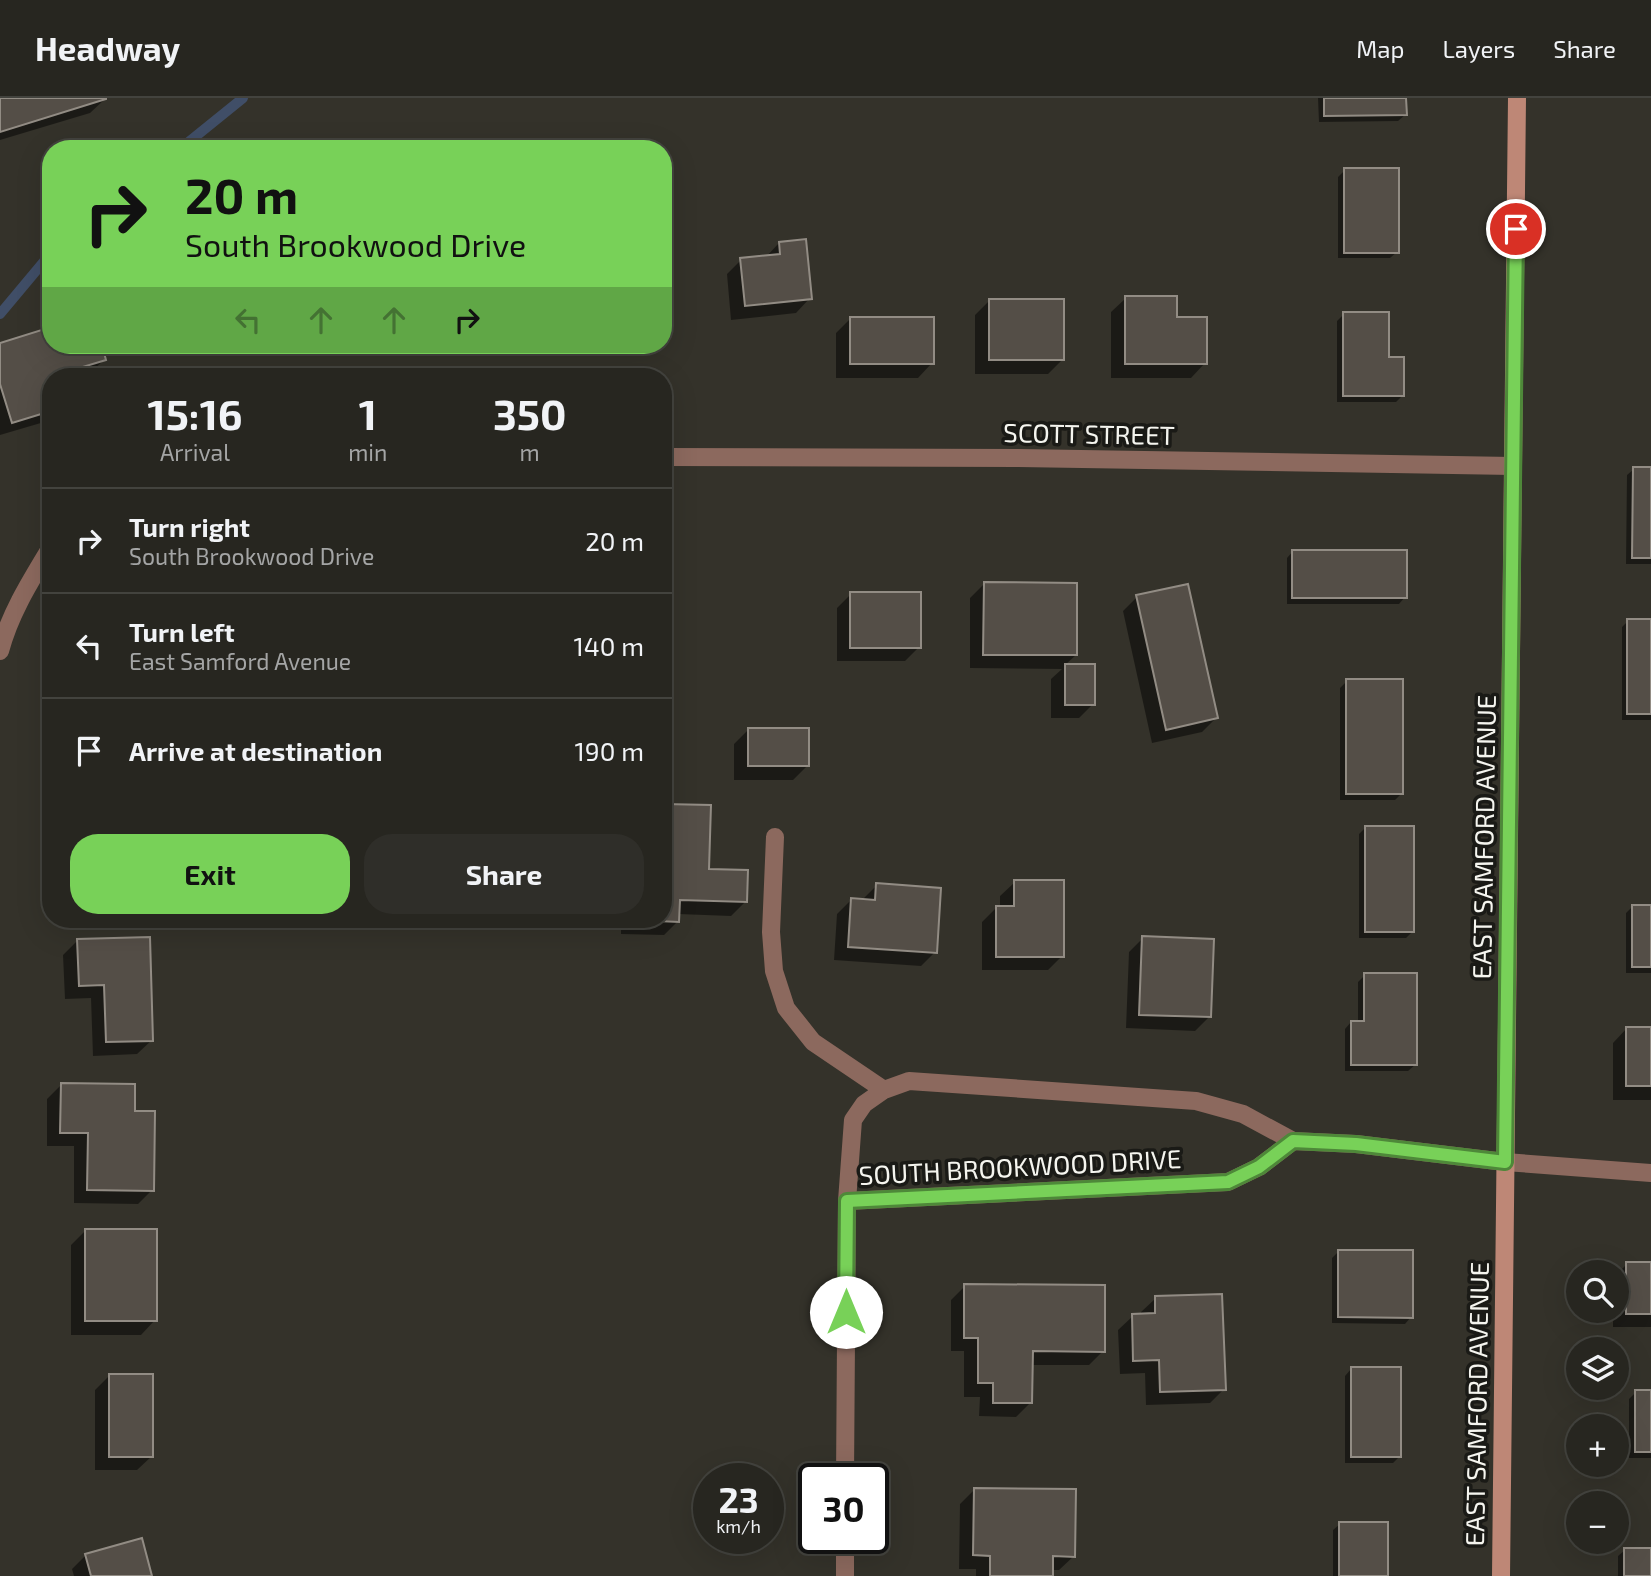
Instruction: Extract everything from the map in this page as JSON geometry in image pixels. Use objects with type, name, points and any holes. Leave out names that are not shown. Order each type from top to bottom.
[{"type":"street","name":"EAST SAMFORD AVENUE","points":[[1501,1576],[1517,98]]},
{"type":"street","name":"SCOTT STREET","points":[[672,457],[1018,458],[1513,466]]},
{"type":"street","points":[[0,651],[20,600],[42,562]]},
{"type":"street","points":[[775,837],[771,932],[774,971],[786,1008],[813,1042],[884,1090]]},
{"type":"street","points":[[847,1201],[853,1120],[863,1104],[884,1090],[909,1081],[1196,1101],[1243,1114],[1293,1141],[1356,1144],[1505,1162],[1651,1173]]},
{"type":"street","name":"SOUTH BROOKWOOD DRIVE","points":[[845,1463],[847,1201],[1228,1182],[1259,1167],[1293,1141]]},
{"type":"street","points":[[845,1554],[845,1576]]},
{"type":"building","points":[[0,98],[106,98],[106,99],[0,132]]},
{"type":"building","points":[[1324,98],[1406,98],[1407,115],[1324,116]]},
{"type":"building","points":[[1344,168],[1399,168],[1399,253],[1344,253]]},
{"type":"building","points":[[806,239],[812,299],[745,306],[740,258],[780,254],[779,242]]},
{"type":"building","points":[[1125,296],[1177,296],[1177,317],[1207,317],[1207,364],[1125,364]]},
{"type":"building","points":[[989,299],[1064,299],[1064,360],[989,360]]},
{"type":"building","points":[[1343,312],[1389,312],[1389,357],[1404,357],[1404,396],[1343,396]]},
{"type":"building","points":[[850,317],[934,317],[934,364],[850,364]]},
{"type":"building","points":[[42,330],[42,354],[104,354],[106,360],[79,368],[42,368],[42,414],[12,423],[0,384],[0,343]]},
{"type":"building","points":[[1633,467],[1651,467],[1651,558],[1632,558]]},
{"type":"building","points":[[1292,550],[1407,550],[1407,598],[1292,598]]},
{"type":"building","points":[[984,582],[1077,583],[1077,655],[983,655]]},
{"type":"building","points":[[1188,584],[1218,718],[1166,730],[1136,595]]},
{"type":"building","points":[[850,592],[921,592],[921,648],[850,648]]},
{"type":"building","points":[[1627,619],[1651,619],[1651,714],[1627,714]]},
{"type":"building","points":[[1065,664],[1095,664],[1095,705],[1065,705]]},
{"type":"building","points":[[1346,679],[1403,679],[1403,794],[1346,794]]},
{"type":"building","points":[[748,728],[809,728],[809,766],[748,766]]},
{"type":"building","points":[[672,804],[711,805],[709,869],[748,870],[747,902],[680,900],[679,922],[672,922]]},
{"type":"building","points":[[1365,826],[1414,826],[1414,932],[1365,932]]},
{"type":"building","points":[[1014,880],[1064,880],[1064,957],[996,957],[996,906],[1014,906]]},
{"type":"building","points":[[876,883],[941,888],[937,953],[848,947],[851,898],[875,900]]},
{"type":"building","points":[[1632,905],[1651,905],[1651,967],[1632,967]]},
{"type":"building","points":[[1142,936],[1214,939],[1211,1017],[1139,1015]]},
{"type":"building","points":[[150,937],[153,1041],[106,1042],[104,985],[79,986],[77,939]]},
{"type":"building","points":[[1364,973],[1417,973],[1417,1065],[1351,1065],[1351,1021],[1364,1021]]},
{"type":"building","points":[[1626,1027],[1651,1027],[1651,1086],[1626,1086]]},
{"type":"building","points":[[61,1083],[135,1084],[135,1111],[155,1111],[154,1191],[87,1190],[88,1133],[60,1133]]},
{"type":"building","points":[[85,1229],[157,1229],[157,1321],[85,1321]]},
{"type":"building","points":[[1338,1250],[1413,1250],[1413,1318],[1338,1317]]},
{"type":"building","points":[[1629,1262],[1651,1262],[1651,1314],[1629,1314]]},
{"type":"building","points":[[964,1284],[1105,1285],[1105,1352],[1033,1351],[1032,1403],[993,1403],[993,1383],[978,1383],[978,1338],[964,1338]]},
{"type":"building","points":[[1222,1294],[1226,1390],[1160,1392],[1159,1360],[1133,1361],[1132,1314],[1155,1313],[1155,1296]]},
{"type":"building","points":[[1351,1367],[1401,1367],[1401,1457],[1351,1457]]},
{"type":"building","points":[[109,1374],[153,1374],[153,1457],[109,1457]]},
{"type":"building","points":[[1635,1390],[1651,1390],[1651,1452],[1635,1452]]},
{"type":"building","points":[[974,1488],[1076,1489],[1075,1557],[1053,1556],[1053,1576],[990,1576],[990,1556],[973,1555]]},
{"type":"building","points":[[1339,1522],[1388,1522],[1388,1576],[1339,1576]]},
{"type":"building","points":[[142,1538],[152,1576],[91,1576],[85,1554]]},
{"type":"building","points":[[1629,1548],[1651,1548],[1651,1576],[1624,1576],[1624,1554],[1629,1554]]},
{"type":"waterway","points":[[191,140],[243,98]]},
{"type":"waterway","points":[[0,314],[42,264]]},
{"type":"route","points":[[846,1312],[847,1201],[1228,1182],[1259,1167],[1293,1141],[1356,1144],[1505,1162],[1516,229]]}]
